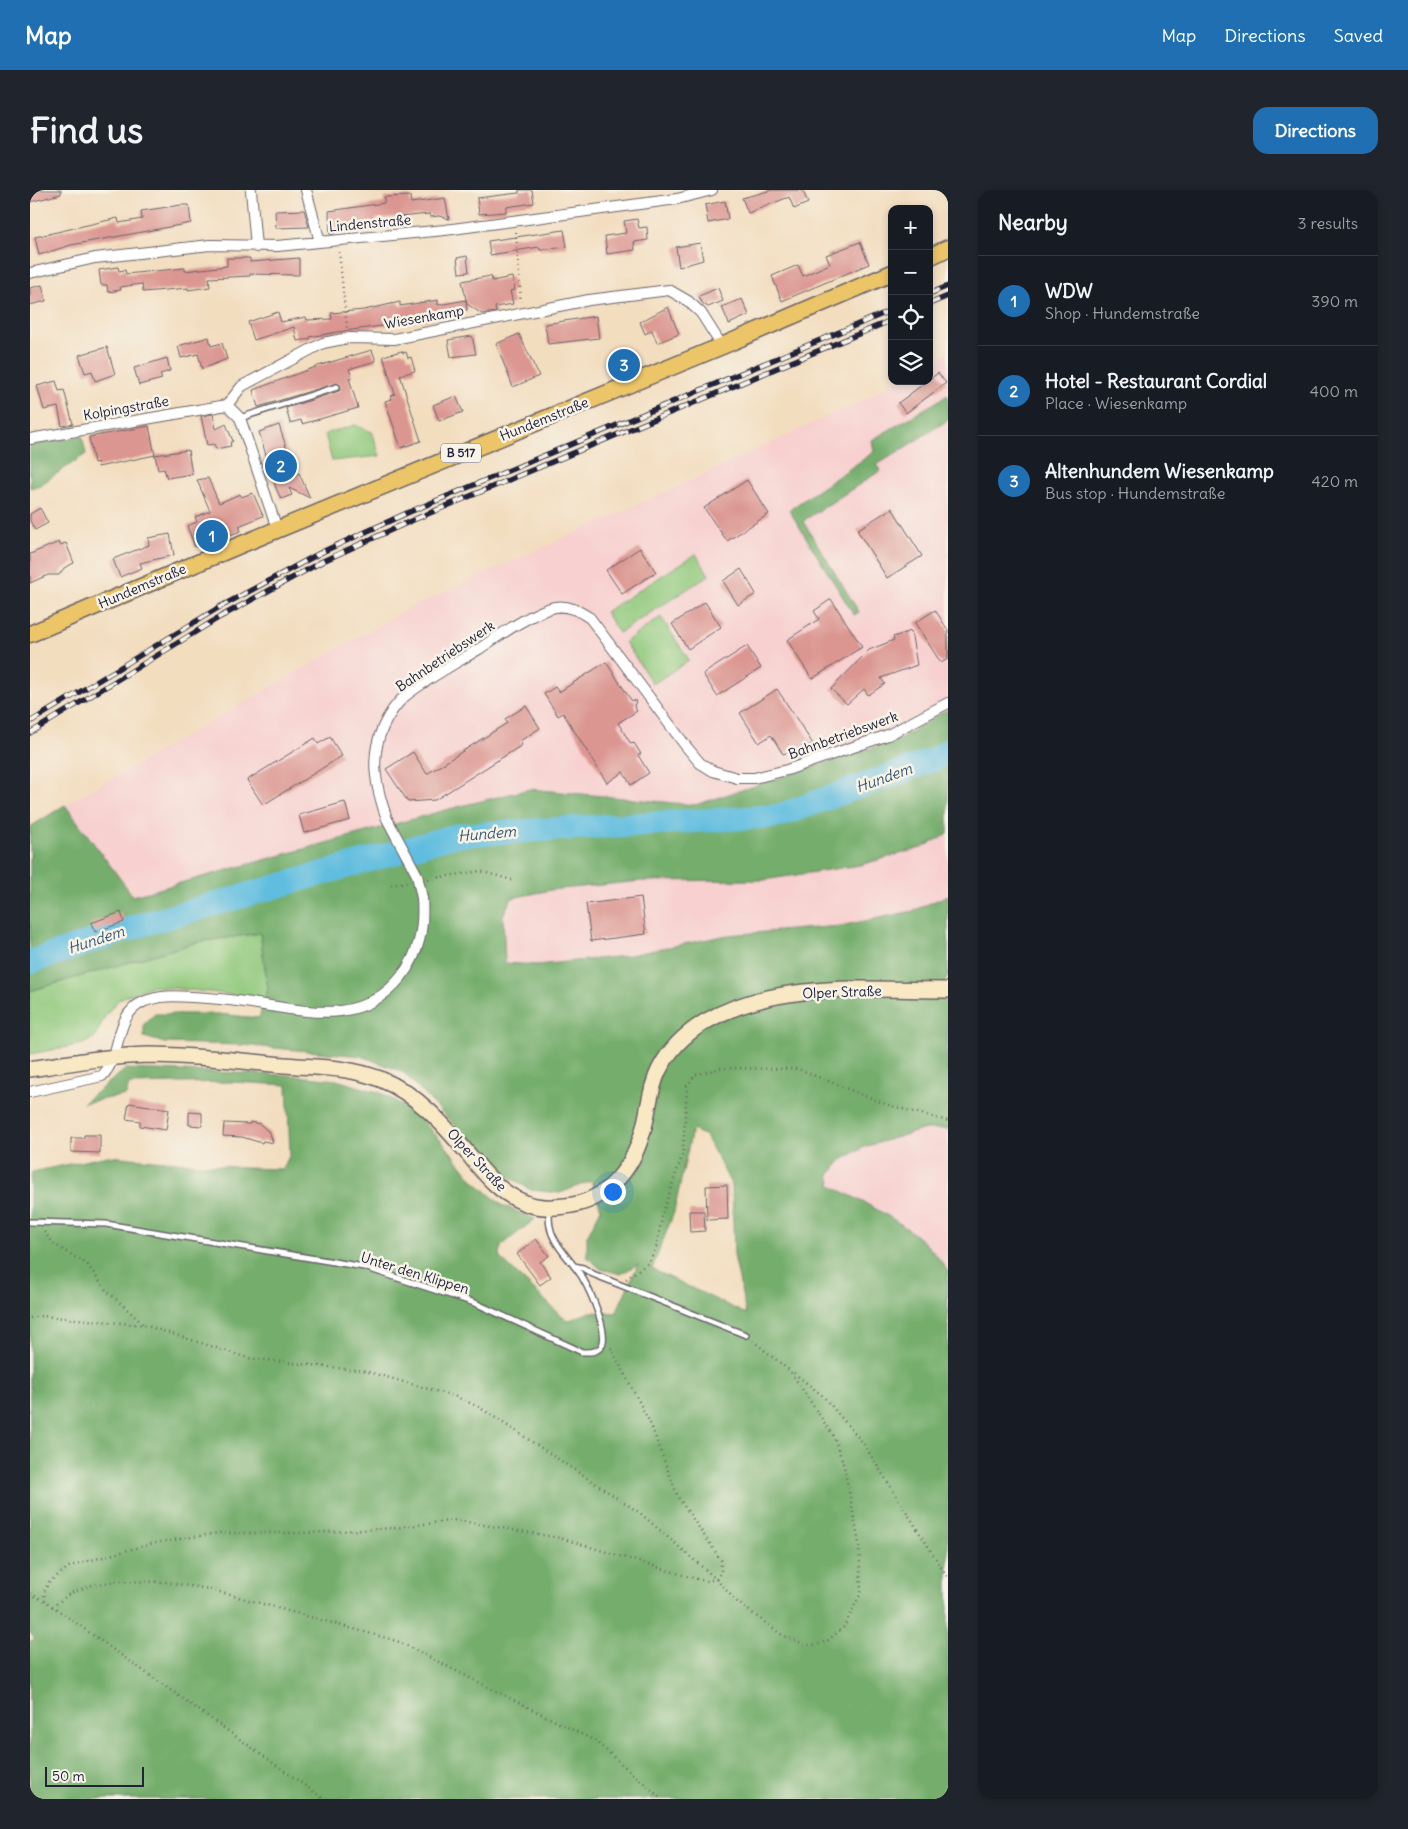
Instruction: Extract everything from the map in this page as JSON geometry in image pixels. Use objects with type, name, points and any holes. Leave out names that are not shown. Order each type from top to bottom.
[{"type":"main road","points":[[933,254],[948,248]]},
{"type":"main road","name":"Hundemstraße","points":[[30,634],[278,529],[722,346],[888,275]]},
{"type":"main road","name":"Olper Straße","points":[[30,1069],[114,1057],[150,1055],[322,1066],[352,1070],[380,1079],[405,1092],[432,1113],[503,1191],[523,1202],[549,1207],[582,1203],[596,1198],[616,1183],[628,1166],[643,1131],[653,1084],[664,1061],[674,1046],[704,1023],[746,1005],[787,995],[823,990],[948,990]]},
{"type":"street","points":[[251,190],[256,247]]},
{"type":"street","points":[[306,190],[320,242]]},
{"type":"street","name":"Lindenstraße","points":[[30,273],[95,258],[210,245],[256,247],[320,242],[515,221],[674,194],[712,190]]},
{"type":"street","name":"Wiesenkamp","points":[[227,405],[242,386],[324,343],[348,338],[394,339],[589,300],[668,290],[688,301],[701,313],[722,346]]},
{"type":"street","points":[[227,405],[240,418],[278,529]]},
{"type":"street","name":"Kolpingstraße","points":[[30,439],[227,405]]},
{"type":"street","name":"Bahnbetriebswerk","points":[[114,1057],[123,1022],[130,1012],[143,1002],[158,997],[220,999],[304,1012],[350,1009],[371,1002],[393,986],[409,967],[420,942],[424,921],[417,875],[387,818],[377,792],[374,769],[379,740],[391,712],[404,698],[509,630],[554,607],[568,607],[590,618],[700,763],[720,774],[737,778],[754,778],[787,770],[888,735],[948,703]]},
{"type":"street","points":[[30,1092],[96,1079],[106,1072],[114,1057]]},
{"type":"lane","points":[[240,418],[337,387]]},
{"type":"lane","points":[[549,1207],[549,1226],[554,1239],[582,1278],[599,1314],[605,1340]]},
{"type":"lane","name":"Unter den Klippen","points":[[30,1222],[106,1224],[302,1259],[364,1267],[475,1303],[582,1352],[593,1352],[601,1348],[605,1340]]},
{"type":"lane","points":[[574,1266],[584,1268],[746,1335]]},
{"type":"path","points":[[515,221],[522,313]]},
{"type":"path","points":[[338,240],[348,338]]},
{"type":"path","points":[[421,880],[480,871],[512,880]]},
{"type":"path","points":[[391,884],[411,882]]},
{"type":"path","points":[[619,1284],[648,1263],[656,1248],[663,1212],[683,1153],[687,1086],[695,1075],[721,1068],[798,1069],[888,1105],[948,1121]]},
{"type":"path","points":[[37,1222],[55,1245],[87,1264],[106,1290],[144,1325]]},
{"type":"path","points":[[30,1318],[42,1316],[144,1325],[248,1358],[365,1371],[454,1396],[487,1412],[640,1513],[716,1579],[736,1601],[782,1634],[806,1645],[816,1645],[827,1641],[844,1627],[861,1592],[860,1543],[844,1466],[834,1436],[790,1371]]},
{"type":"path","points":[[746,1335],[824,1396],[863,1443],[948,1578]]},
{"type":"path","points":[[46,1602],[44,1592],[48,1582],[70,1566],[154,1543],[218,1533],[318,1533],[395,1528],[456,1520],[560,1538],[692,1578],[705,1581],[716,1579],[721,1572],[721,1560],[678,1497],[650,1423],[613,1349],[605,1340]]},
{"type":"path","points":[[52,1607],[71,1593],[92,1585],[116,1581],[165,1582],[209,1589],[397,1641],[595,1741],[662,1799]]},
{"type":"path","points":[[30,1594],[46,1602],[324,1799]]},
{"type":"shaded area","points":[[948,353],[948,709],[897,740],[695,805],[530,789],[453,808],[133,896],[65,805],[411,607],[677,487],[869,397],[890,385],[933,385],[933,362]]},
{"type":"shaded area","points":[[948,834],[948,895],[913,911],[840,926],[728,935],[625,956],[537,965],[505,964],[503,915],[512,898],[551,890],[641,881],[764,880],[860,865],[921,848]]},
{"type":"shaded area","points":[[925,1129],[948,1129],[948,1272],[940,1258],[894,1219],[832,1186],[829,1175],[842,1160],[864,1147]]},
{"type":"green space","points":[[948,395],[948,420],[877,465],[880,471],[803,521],[859,612],[854,615],[789,510],[874,452],[872,440]]},
{"type":"green space","points":[[355,425],[372,432],[380,456],[332,461],[325,434]]},
{"type":"green space","points":[[82,436],[86,454],[40,485],[30,488],[30,445]]},
{"type":"green space","points":[[696,554],[709,575],[619,633],[605,612]]},
{"type":"green space","points":[[661,617],[689,660],[653,684],[625,642]]},
{"type":"green space","points":[[948,709],[948,834],[921,848],[860,865],[764,880],[641,881],[551,890],[512,898],[503,915],[505,963],[537,965],[625,956],[728,935],[840,926],[913,911],[948,895],[948,977],[945,980],[945,1001],[948,1001],[948,1129],[925,1129],[864,1147],[842,1160],[829,1175],[832,1186],[881,1212],[912,1232],[938,1257],[948,1272],[948,1799],[30,1799],[30,1641],[35,1639],[30,1633],[30,1183],[32,1172],[108,1156],[245,1168],[283,1169],[290,1154],[287,1085],[232,1082],[129,1084],[126,1095],[83,1103],[126,1069],[287,1075],[336,1080],[381,1093],[414,1112],[445,1145],[474,1181],[502,1205],[535,1219],[501,1246],[500,1258],[567,1321],[590,1312],[616,1313],[638,1264],[621,1274],[601,1269],[587,1257],[587,1236],[601,1209],[591,1181],[560,1193],[531,1190],[498,1170],[403,1072],[361,1056],[242,1045],[165,1043],[144,1037],[144,1024],[155,1014],[218,1014],[259,1018],[268,989],[260,933],[198,942],[30,991],[30,827],[65,805],[133,896],[453,808],[530,789],[695,805],[897,740]],"holes":[[[692,1130],[706,1136],[732,1186],[734,1255],[746,1314],[652,1269],[674,1212]]]},
{"type":"green space","points":[[260,933],[268,989],[265,998],[151,986],[119,999],[105,1016],[95,1037],[83,1044],[30,1054],[30,991],[198,942]]},
{"type":"building","points":[[30,190],[61,190],[61,194],[30,202]]},
{"type":"building","points":[[519,190],[532,190],[534,203],[506,207],[506,212],[479,214],[477,198],[519,193]]},
{"type":"building","points":[[772,190],[804,190],[808,203],[794,209],[789,197],[748,213],[742,198]]},
{"type":"building","points":[[410,196],[411,203],[445,198],[449,219],[439,216],[430,217],[430,214],[376,219],[377,223],[338,227],[334,234],[330,234],[329,211],[384,203],[384,197]]},
{"type":"building","points":[[725,201],[728,219],[708,223],[705,205]]},
{"type":"building","points":[[189,205],[191,223],[71,245],[39,255],[35,237],[118,218],[119,223],[142,219],[141,211]]},
{"type":"building","points":[[304,210],[309,227],[276,228],[275,211]]},
{"type":"building","points":[[637,219],[639,228],[647,227],[648,240],[634,242],[635,250],[607,254],[605,236],[626,233],[624,221]]},
{"type":"building","points":[[564,230],[567,247],[540,250],[539,247],[490,255],[488,241]]},
{"type":"building","points":[[860,242],[869,264],[782,301],[772,276],[798,265],[803,276],[830,264],[826,255]]},
{"type":"building","points":[[700,243],[703,260],[679,267],[676,247]]},
{"type":"building","points":[[467,256],[469,272],[459,273],[457,258]]},
{"type":"building","points":[[227,258],[250,258],[250,262],[299,258],[299,275],[250,274],[250,276],[209,278],[210,287],[188,290],[188,288],[143,292],[142,284],[120,287],[121,290],[108,292],[107,285],[101,285],[99,270],[118,267],[119,271],[125,270],[126,274],[185,268],[185,271],[227,266]]},
{"type":"building","points":[[491,276],[492,281],[512,277],[515,290],[510,291],[513,304],[495,307],[496,312],[482,314],[467,304],[462,281]]},
{"type":"building","points":[[42,285],[46,301],[30,305],[30,288]]},
{"type":"building","points":[[718,288],[723,301],[708,307],[702,303],[699,296]]},
{"type":"building","points":[[742,299],[749,315],[729,324],[722,307]]},
{"type":"building","points":[[438,300],[438,305],[466,300],[467,310],[460,311],[461,314],[441,318],[337,332],[297,341],[294,327],[254,340],[248,322],[278,312],[281,322],[306,317],[307,320],[332,319],[331,313],[364,310],[400,302],[400,306]]},
{"type":"building","points":[[668,307],[679,334],[657,343],[652,330],[645,334],[640,322]]},
{"type":"building","points":[[596,316],[599,338],[548,344],[545,324]]},
{"type":"building","points":[[519,334],[539,376],[513,387],[496,344]]},
{"type":"building","points":[[472,336],[476,354],[451,357],[448,340]]},
{"type":"building","points":[[209,337],[211,346],[222,343],[227,359],[202,369],[198,354],[181,358],[178,346]]},
{"type":"building","points":[[107,347],[115,374],[95,381],[92,371],[85,373],[79,355]]},
{"type":"building","points":[[372,350],[376,361],[349,369],[352,377],[349,378],[358,408],[302,424],[301,420],[290,423],[286,408],[339,391],[341,386],[337,383],[258,407],[253,390],[321,365]]},
{"type":"building","points":[[402,351],[403,353],[406,352],[408,358],[411,357],[415,371],[400,375],[421,441],[401,448],[385,401],[392,399],[391,396],[395,394],[383,356]]},
{"type":"building","points":[[167,358],[170,371],[160,374],[162,379],[139,385],[134,368]]},
{"type":"building","points":[[938,373],[946,383],[906,413],[898,403],[922,385],[933,385],[933,377]]},
{"type":"building","points":[[56,381],[59,391],[64,390],[73,424],[62,426],[58,407],[44,410],[37,386]]},
{"type":"building","points":[[456,396],[463,412],[439,421],[433,405]]},
{"type":"building","points":[[213,414],[216,429],[226,424],[233,441],[230,443],[231,446],[216,449],[214,444],[207,445],[201,416]]},
{"type":"building","points":[[279,425],[295,475],[299,473],[310,498],[289,488],[292,495],[281,499],[276,488],[259,432]]},
{"type":"building","points":[[149,426],[155,455],[98,467],[97,462],[94,463],[89,437]]},
{"type":"building","points":[[188,450],[192,474],[167,478],[164,469],[158,470],[155,455]]},
{"type":"building","points":[[208,478],[219,503],[240,494],[241,497],[253,493],[263,516],[239,526],[241,531],[195,547],[187,526],[197,522],[195,517],[210,511],[197,480]]},
{"type":"building","points":[[747,480],[769,514],[727,541],[704,508]]},
{"type":"building","points":[[40,508],[48,523],[35,530],[30,521],[30,514]]},
{"type":"building","points":[[892,508],[922,556],[887,578],[857,530]]},
{"type":"building","points":[[170,534],[174,555],[140,563],[142,568],[120,577],[113,559],[149,545],[148,538]]},
{"type":"building","points":[[59,542],[60,545],[66,543],[74,563],[64,568],[59,575],[48,575],[30,583],[30,554]]},
{"type":"building","points":[[640,548],[656,572],[622,594],[606,570]]},
{"type":"building","points":[[741,569],[756,594],[738,605],[723,581]]},
{"type":"building","points":[[831,599],[862,647],[812,679],[787,640],[819,619],[814,611]]},
{"type":"building","points":[[705,602],[721,627],[688,649],[672,624]]},
{"type":"building","points":[[935,610],[948,630],[948,659],[941,663],[915,623]]},
{"type":"building","points":[[911,631],[917,665],[881,678],[885,684],[868,695],[864,689],[847,704],[831,689],[869,650],[894,640],[893,637]]},
{"type":"building","points":[[747,646],[761,668],[717,696],[703,674]]},
{"type":"building","points":[[606,662],[631,700],[636,701],[634,706],[637,711],[618,723],[631,744],[634,743],[641,754],[638,755],[649,773],[631,785],[623,772],[607,783],[563,713],[558,716],[544,694],[555,687],[559,692]]},
{"type":"building","points":[[777,689],[813,744],[783,754],[771,735],[759,743],[740,713]]},
{"type":"building","points":[[526,706],[540,728],[520,741],[522,745],[435,800],[408,802],[386,769],[413,752],[427,774],[507,723],[505,719]]},
{"type":"building","points":[[330,737],[342,756],[263,805],[247,780],[315,738],[318,744]]},
{"type":"building","points":[[345,802],[350,820],[304,833],[299,815]]},
{"type":"building","points":[[641,897],[646,934],[591,941],[586,904]]},
{"type":"building","points":[[121,912],[124,922],[95,932],[91,923]]},
{"type":"building","points":[[129,1103],[169,1109],[166,1130],[140,1126],[140,1121],[126,1119]]},
{"type":"building","points":[[189,1112],[202,1113],[202,1126],[189,1125]]},
{"type":"building","points":[[250,1122],[260,1124],[270,1133],[273,1143],[263,1141],[262,1143],[242,1137],[223,1136],[224,1123],[250,1124]]},
{"type":"building","points":[[84,1135],[100,1135],[100,1153],[71,1152],[71,1138],[84,1138]]},
{"type":"building","points":[[727,1185],[728,1219],[707,1220],[706,1186]]},
{"type":"building","points":[[689,1211],[704,1211],[705,1231],[690,1232]]},
{"type":"building","points":[[536,1239],[549,1256],[540,1262],[551,1277],[540,1285],[517,1254]]},
{"type":"waterway","name":"Hundem","points":[[30,962],[141,925],[457,835],[778,816],[936,759],[948,750]]},
{"type":"railway","points":[[933,292],[948,286]]},
{"type":"railway","points":[[933,302],[948,296]]},
{"type":"railway","points":[[30,722],[218,608],[322,552],[407,513],[888,312]]},
{"type":"railway","points":[[30,733],[220,617],[323,561],[413,520],[888,322]]},
{"type":"place","name":"Altenhundem Wiesenkamp","points":[[624,365]]},
{"type":"place","name":"Hotel - Restaurant Cordial","points":[[281,466]]},
{"type":"place","name":"WDW","points":[[212,536]]}]
